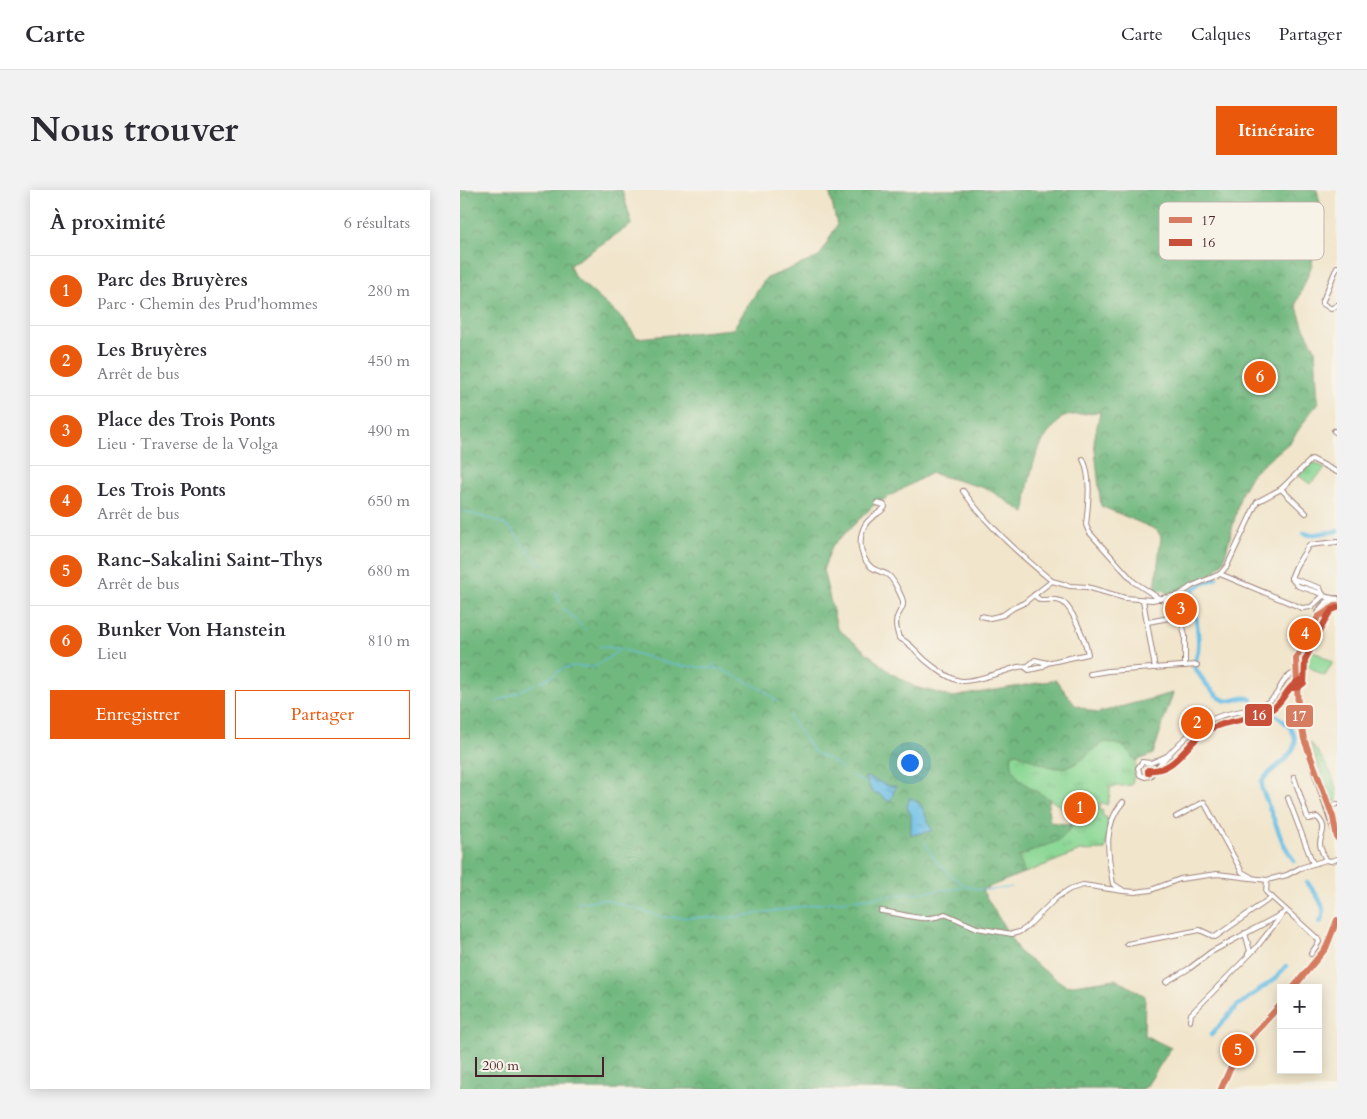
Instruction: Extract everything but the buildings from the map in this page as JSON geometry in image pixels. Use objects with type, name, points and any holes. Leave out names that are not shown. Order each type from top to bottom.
[{"type":"street","points":[[1337,267],[1322,304],[1331,309],[1337,305]]},
{"type":"street","points":[[1083,459],[1087,467],[1086,525],[1089,532],[1134,582],[1163,599],[1169,618]]},
{"type":"street","points":[[963,491],[973,505],[1008,543],[1052,581],[1070,586],[1087,587],[1125,598],[1143,600],[1163,599],[1185,592],[1192,586],[1220,574],[1227,566],[1257,502],[1281,489],[1312,459],[1337,472]]},
{"type":"street","points":[[1281,489],[1306,513]]},
{"type":"street","points":[[877,503],[884,505],[884,510],[869,519],[865,525],[860,545],[861,551],[871,566],[891,578],[903,601],[903,607],[896,622],[899,638],[907,641],[932,666],[960,682],[1018,667],[1025,667],[1029,670],[1042,667],[1047,663],[1088,654],[1067,604],[1061,600],[1040,600],[1034,595]]},
{"type":"street","points":[[1337,542],[1309,545],[1291,578],[1298,586],[1337,601]]},
{"type":"street","points":[[1220,574],[1302,608],[1312,607],[1323,595]]},
{"type":"street","points":[[981,616],[990,618],[1003,615],[1012,608],[1024,603],[1052,581]]},
{"type":"street","points":[[1143,600],[1155,668]]},
{"type":"street","points":[[1336,836],[1319,776],[1314,767],[1300,720],[1296,658],[1320,611],[1326,604],[1337,601]]},
{"type":"street","points":[[1148,622],[1169,618],[1193,617]]},
{"type":"street","points":[[1181,618],[1185,636],[1185,666]]},
{"type":"street","points":[[1025,667],[1035,660],[1047,663]]},
{"type":"street","points":[[1090,674],[1195,665]]},
{"type":"street","points":[[1169,755],[1151,763],[1142,762],[1138,771],[1145,777],[1150,776],[1196,728],[1219,716],[1258,707],[1269,701],[1280,690],[1284,680],[1296,672]]},
{"type":"street","points":[[1284,680],[1296,679]]},
{"type":"street","points":[[1151,763],[1153,771]]},
{"type":"street","points":[[1294,777],[1308,819],[1317,817],[1320,819],[1324,832],[1320,844],[1326,860]]},
{"type":"street","points":[[1288,798],[1313,864]]},
{"type":"street","points":[[1123,802],[1112,817],[1108,846],[1113,884],[1124,891]]},
{"type":"street","points":[[1176,817],[1204,802],[1242,872],[1252,878]]},
{"type":"street","points":[[1328,807],[1337,804]]},
{"type":"street","points":[[881,911],[904,916],[934,918],[945,914],[977,928],[1012,934],[1026,928],[1047,905],[1070,889],[1083,885],[1124,891],[1151,890],[1180,879],[1217,874],[1267,880],[1287,875],[1300,868],[1326,860],[1337,859]]},
{"type":"street","points":[[1267,880],[1266,892],[1285,912],[1318,939],[1319,942],[1311,954]]},
{"type":"street","points":[[1127,944],[1200,930],[1215,937],[1272,897]]},
{"type":"street","points":[[1166,982],[1190,968],[1211,952],[1285,912]]},
{"type":"street","points":[[1190,1021],[1192,1014],[1250,955],[1285,912]]},
{"type":"street","points":[[1296,984],[1326,948],[1337,920]]},
{"type":"street","points":[[1209,992],[1250,951],[1245,933]]},
{"type":"street","points":[[1221,1089],[1230,1067],[1252,1037],[1277,1009]]},
{"type":"green space","points":[[460,190],[622,190],[632,224],[570,265],[574,276],[624,320],[637,338],[733,329],[765,279],[819,257],[837,225],[829,190],[1317,190],[1320,202],[1159,202],[1159,260],[1313,260],[1296,304],[1303,326],[1315,349],[1318,402],[1290,442],[1252,474],[1241,494],[1224,560],[1215,572],[1174,595],[1167,596],[1166,591],[1155,590],[1161,537],[1157,530],[1101,506],[1094,441],[1100,412],[1063,416],[1047,434],[1033,466],[1028,486],[1025,513],[988,489],[931,473],[874,505],[832,546],[823,570],[837,628],[891,673],[915,687],[953,697],[1056,680],[1075,705],[1097,713],[1173,693],[1153,754],[1106,774],[1051,791],[1048,808],[1050,822],[1080,826],[1040,866],[982,890],[1020,953],[1066,986],[1116,979],[1145,996],[1144,1035],[1171,1048],[1146,1087],[1142,1089],[460,1089]]},
{"type":"green space","points":[[1312,463],[1316,463],[1325,469],[1310,484],[1298,475]]},
{"type":"green space","points":[[1310,649],[1333,662],[1325,676],[1302,663]]},
{"type":"green space","points":[[1106,742],[1124,746],[1136,762],[1132,785],[1110,787],[1107,805],[1101,802],[1099,809],[1103,811],[1102,815],[1107,818],[1109,829],[1105,850],[1080,851],[1025,873],[1018,857],[1060,840],[1071,828],[1072,818],[1054,802],[1032,789],[1019,778],[1014,771],[1012,755],[1016,753],[1047,766],[1062,768],[1078,762],[1095,748]]},
{"type":"green space","points":[[1310,742],[1325,762],[1332,777],[1335,784],[1337,801],[1331,802]]},
{"type":"water","points":[[865,777],[888,786],[896,786],[890,802],[879,794],[872,792]]},
{"type":"water","points":[[910,797],[921,805],[932,831],[911,835],[911,815],[907,807]]},
{"type":"waterway","points":[[460,510],[500,522],[513,530],[541,566]]},
{"type":"waterway","points":[[1304,533],[1310,535],[1337,531]]},
{"type":"waterway","points":[[1216,578],[1194,588],[1192,592],[1198,635],[1198,652],[1195,668],[1210,689],[1220,698],[1229,701],[1243,698],[1252,700]]},
{"type":"waterway","points":[[556,591],[560,603]]},
{"type":"waterway","points":[[563,608],[586,630]]},
{"type":"waterway","points":[[600,646],[621,649]]},
{"type":"waterway","points":[[540,682],[563,668],[575,666],[595,667],[621,649],[673,665],[721,669],[763,690],[778,702]]},
{"type":"waterway","points":[[713,663],[716,668]]},
{"type":"waterway","points":[[497,702],[535,684]]},
{"type":"waterway","points":[[1271,712],[1288,725],[1294,736],[1295,743],[1288,756],[1262,781],[1262,789],[1283,843],[1294,861]]},
{"type":"waterway","points":[[789,716],[815,753],[831,760],[843,769]]},
{"type":"waterway","points":[[851,775],[865,783]]},
{"type":"waterway","points":[[925,841],[933,856],[946,871],[969,887],[980,890],[1012,887]]},
{"type":"waterway","points":[[1307,882],[1322,906],[1323,917],[1320,922]]},
{"type":"waterway","points":[[577,903],[603,899],[664,917],[728,918],[832,902],[970,887]]},
{"type":"waterway","points":[[1211,1035],[1237,1006],[1276,978],[1286,966]]},
{"type":"transit line","name":"17","points":[[1337,605],[1318,617],[1296,658],[1298,709],[1304,739],[1333,817],[1337,838]]},
{"type":"transit line","name":"16","points":[[1293,688],[1299,687],[1304,683],[1305,660],[1328,615],[1337,608]]},
{"type":"transit line","name":"16","points":[[1148,773],[1148,770],[1157,770],[1172,763],[1197,738],[1211,728],[1254,717],[1271,710],[1292,686],[1300,680]]},
{"type":"transit line","name":"17","points":[[1296,984],[1326,948],[1337,920]]},
{"type":"transit line","name":"17","points":[[1221,1089],[1244,1045],[1277,1008]]},
{"type":"place","name":"Bunker Von Hanstein","points":[[1260,377]]},
{"type":"place","name":"Place des Trois Ponts","points":[[1181,609]]},
{"type":"place","name":"Les Trois Ponts","points":[[1305,634]]},
{"type":"place","name":"Les Bruyères","points":[[1197,723]]},
{"type":"place","name":"Parc des Bruyères","points":[[1080,808]]},
{"type":"place","name":"Ranc-Sakalini Saint-Thys","points":[[1238,1050]]}]
